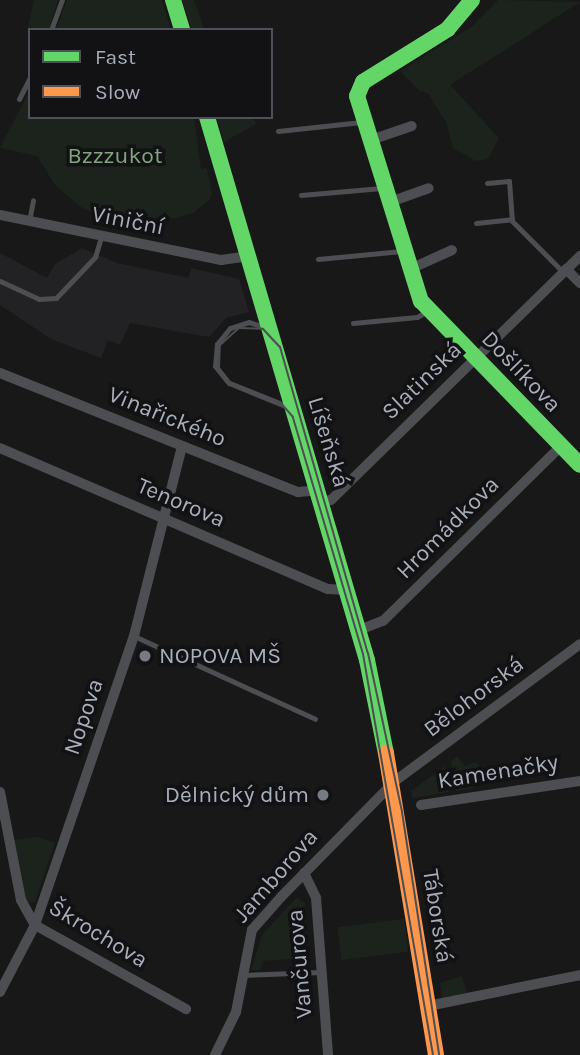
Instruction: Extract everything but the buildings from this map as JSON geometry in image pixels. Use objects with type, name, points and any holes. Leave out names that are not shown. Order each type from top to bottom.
[{"type":"street","points":[[173,0],[181,28]]},
{"type":"street","name":"Došlíkova","points":[[472,0],[447,29],[363,82],[358,96],[417,293],[429,310],[475,359],[580,465]]},
{"type":"street","name":"Líšeňská","points":[[208,119],[359,630],[393,783]]},
{"type":"street","points":[[372,140],[412,126]]},
{"type":"street","points":[[388,195],[429,188]]},
{"type":"street","name":"Viniční","points":[[0,215],[221,260],[248,256]]},
{"type":"street","points":[[410,269],[452,250]]},
{"type":"street","name":"Slatinská","points":[[320,496],[331,500],[580,256]]},
{"type":"street","points":[[565,271],[580,283]]},
{"type":"street","name":"Vinařického","points":[[0,373],[298,492],[320,496]]},
{"type":"street","name":"Nopova","points":[[0,992],[35,925],[134,636],[182,446]]},
{"type":"street","name":"Hromádkova","points":[[359,630],[383,621],[561,446]]},
{"type":"street","name":"Tenorova","points":[[0,448],[328,589],[347,590]]},
{"type":"street","name":"Bělohorská","points":[[393,783],[580,644]]},
{"type":"street","name":"Kamenačky","points":[[421,804],[580,780]]},
{"type":"street","name":"Jamborova","points":[[215,1055],[236,1012],[252,930],[393,783]]},
{"type":"street","name":"Táborská","points":[[393,783],[436,1055]]},
{"type":"street","name":"Škrochova","points":[[0,792],[21,900],[35,925],[186,1009]]},
{"type":"street","name":"Vančurova","points":[[304,873],[316,898],[328,1055]]},
{"type":"street","points":[[428,1006],[580,975]]},
{"type":"lane","points":[[52,28],[62,0]]},
{"type":"lane","points":[[19,99],[28,81]]},
{"type":"lane","points":[[278,131],[365,121]]},
{"type":"lane","points":[[487,183],[509,181],[512,219],[565,271]]},
{"type":"lane","points":[[301,195],[388,195]]},
{"type":"lane","points":[[29,221],[33,201]]},
{"type":"lane","points":[[475,223],[512,219]]},
{"type":"lane","points":[[0,281],[39,299],[56,298],[95,257],[101,237]]},
{"type":"lane","points":[[318,259],[404,251]]},
{"type":"lane","points":[[353,323],[416,317],[429,310]]},
{"type":"lane","points":[[270,330],[254,323],[230,328],[217,344],[215,366],[229,383],[280,402],[296,415]]},
{"type":"lane","points":[[134,636],[315,719]]},
{"type":"lane","points":[[243,975],[322,972]]},
{"type":"shaded area","points":[[82,248],[117,263],[189,278],[191,268],[239,279],[249,312],[226,318],[209,337],[130,323],[120,345],[108,340],[101,358],[51,339],[0,305],[0,253],[47,278],[55,264]]},
{"type":"green space","points":[[34,0],[58,0],[50,28],[28,28],[27,32]]},
{"type":"green space","points":[[67,0],[162,0],[170,28],[57,28]]},
{"type":"green space","points":[[182,0],[194,0],[204,28],[191,28]]},
{"type":"green space","points":[[498,0],[580,2],[450,85],[499,138],[488,159],[476,161],[453,148],[447,124],[428,93],[420,91],[400,71],[473,26]]},
{"type":"green space","name":"Bzzzukot","points":[[28,94],[28,119],[194,119],[201,169],[207,168],[212,193],[210,199],[193,213],[169,220],[100,216],[79,206],[55,185],[37,156],[0,148]]},
{"type":"green space","points":[[218,119],[254,119],[256,124],[224,142]]},
{"type":"green space","points":[[457,756],[465,766],[476,762],[479,766],[470,777],[474,788],[456,791],[451,761]]},
{"type":"green space","points":[[445,766],[448,792],[413,798],[411,791]]},
{"type":"green space","points":[[37,837],[55,843],[35,902],[31,903],[26,901],[13,840]]},
{"type":"green space","points":[[296,898],[305,903],[309,968],[300,969],[299,958],[263,961],[260,970],[251,970],[262,935]]},
{"type":"green space","points":[[404,919],[408,952],[342,960],[337,927]]},
{"type":"green space","points":[[462,976],[467,993],[442,999],[440,983]]},
{"type":"tram line","points":[[433,1055],[363,654],[293,417],[280,402],[230,382],[219,368],[220,345],[239,328],[263,329],[280,347],[368,653],[402,812],[439,1055]]},
{"type":"traffic: fast","points":[[173,0],[181,28]]},
{"type":"traffic: fast","points":[[472,0],[448,29],[363,82],[357,96],[421,301],[580,465]]},
{"type":"traffic: fast","points":[[208,119],[367,660],[386,753]]},
{"type":"traffic: slow","points":[[386,753],[436,1055]]},
{"type":"place","name":"NOPOVA MŠ","points":[[145,656]]},
{"type":"place","name":"Dělnický dům","points":[[323,795]]}]
